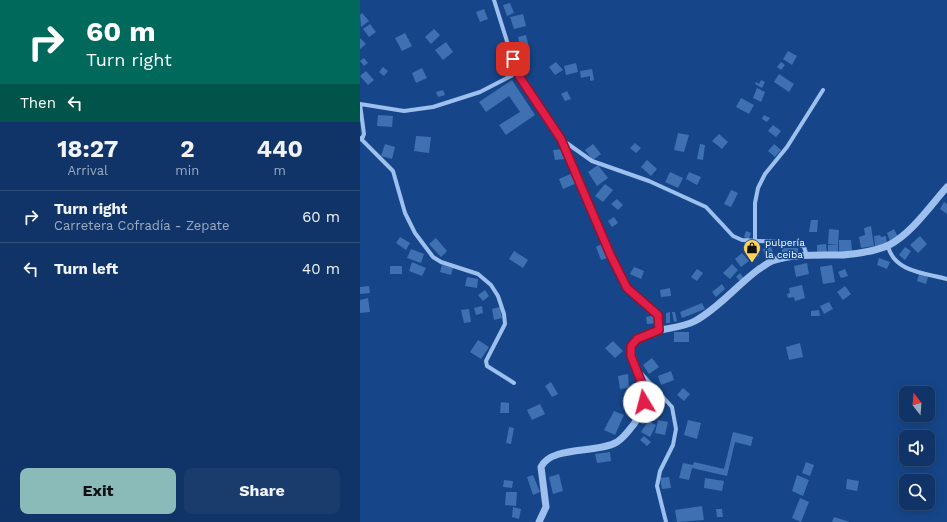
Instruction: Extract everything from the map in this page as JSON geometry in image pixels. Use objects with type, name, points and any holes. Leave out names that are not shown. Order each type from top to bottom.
[{"type":"street","points":[[494,0],[517,73],[561,139],[613,260],[627,288],[658,315],[659,330]]},
{"type":"street","points":[[514,383],[487,366],[486,361],[504,324],[504,314],[498,296],[491,285],[478,274],[441,262],[433,257],[415,233],[405,213],[393,171],[361,138],[364,134],[360,104],[404,112],[433,107],[480,92],[517,73]]},
{"type":"street","points":[[755,242],[755,203],[763,178],[787,147],[823,90]]},
{"type":"street","points":[[561,139],[592,160],[649,181],[706,207],[734,236],[742,240],[755,242],[796,243],[804,247],[808,256]]},
{"type":"street","points":[[539,522],[546,507],[541,467],[544,462],[560,454],[592,449],[617,442],[627,433],[639,416],[644,402],[642,384],[631,356],[631,346],[637,339],[659,330],[682,326],[695,321],[717,306],[752,274],[771,261],[808,256],[852,254],[888,246],[904,234],[947,187]]},
{"type":"street","points":[[888,246],[890,254],[897,264],[947,279]]},
{"type":"street","points":[[636,367],[672,407],[676,429],[673,445],[660,471],[657,486],[666,522]]},
{"type":"building","points":[[510,3],[514,13],[507,16],[503,5]]},
{"type":"building","points":[[484,9],[488,19],[480,22],[476,12]]},
{"type":"building","points":[[362,13],[369,21],[361,27],[360,15]]},
{"type":"building","points":[[523,14],[526,26],[514,29],[510,17]]},
{"type":"building","points":[[370,24],[376,32],[369,37],[363,29]]},
{"type":"building","points":[[434,29],[440,35],[431,44],[425,37]]},
{"type":"building","points":[[405,33],[412,46],[402,51],[395,38]]},
{"type":"building","points":[[526,35],[529,48],[521,51],[518,37]]},
{"type":"building","points":[[360,38],[366,44],[360,49]]},
{"type":"building","points":[[446,42],[453,52],[443,60],[435,50]]},
{"type":"building","points":[[788,51],[797,56],[792,65],[783,59]]},
{"type":"building","points":[[364,58],[368,63],[364,66],[360,61]]},
{"type":"building","points":[[556,62],[563,70],[555,75],[549,67]]},
{"type":"building","points":[[781,62],[785,65],[781,70],[777,67]]},
{"type":"building","points":[[576,63],[578,72],[566,75],[564,66]]},
{"type":"building","points":[[383,67],[388,71],[384,76],[379,72]]},
{"type":"building","points":[[422,68],[427,78],[416,83],[412,73]]},
{"type":"building","points":[[592,69],[594,80],[590,81],[590,76],[581,78],[580,71]]},
{"type":"building","points":[[366,71],[374,80],[368,85],[360,76]]},
{"type":"building","points":[[779,74],[794,84],[789,92],[774,82]]},
{"type":"building","points":[[512,80],[535,115],[506,135],[499,125],[520,112],[509,96],[486,112],[479,102]]},
{"type":"building","points":[[761,80],[765,82],[762,88],[755,84],[756,82],[759,84]]},
{"type":"building","points":[[757,88],[765,92],[761,102],[753,98]]},
{"type":"building","points":[[443,90],[445,95],[438,97],[436,92]]},
{"type":"building","points":[[567,91],[571,99],[565,101],[561,94]]},
{"type":"building","points":[[741,98],[754,105],[749,114],[736,107]]},
{"type":"building","points":[[378,115],[393,116],[392,127],[377,126]]},
{"type":"building","points":[[764,115],[770,118],[767,122],[762,119]]},
{"type":"building","points":[[773,125],[781,131],[776,137],[768,131]]},
{"type":"building","points":[[678,133],[689,135],[684,152],[674,150]]},
{"type":"building","points":[[719,134],[728,142],[722,149],[712,141]]},
{"type":"building","points":[[416,136],[431,137],[429,153],[414,151]]},
{"type":"building","points":[[635,143],[641,148],[636,153],[630,148]]},
{"type":"building","points":[[385,144],[395,147],[392,159],[381,156]]},
{"type":"building","points":[[593,144],[601,154],[593,160],[585,150]]},
{"type":"building","points":[[700,144],[705,145],[703,160],[697,159]]},
{"type":"building","points":[[774,144],[781,150],[775,157],[768,151]]},
{"type":"building","points":[[563,149],[565,159],[555,160],[553,150]]},
{"type":"building","points":[[647,160],[657,169],[651,176],[641,167]]},
{"type":"building","points":[[598,165],[608,178],[597,186],[588,172]]},
{"type":"building","points":[[670,172],[683,178],[678,188],[665,182]]},
{"type":"building","points":[[689,172],[701,177],[697,185],[686,179]]},
{"type":"building","points":[[573,173],[577,183],[563,189],[559,179]]},
{"type":"building","points":[[605,184],[613,190],[603,202],[595,196]]},
{"type":"building","points":[[731,190],[738,193],[731,207],[724,204]]},
{"type":"building","points":[[617,199],[623,205],[618,210],[611,204]]},
{"type":"building","points":[[944,202],[947,204],[947,214],[940,209]]},
{"type":"building","points":[[614,217],[618,223],[612,227],[608,221]]},
{"type":"building","points":[[811,220],[818,220],[817,232],[809,232]]},
{"type":"building","points":[[871,226],[874,246],[861,248],[859,237],[865,235],[864,228]]},
{"type":"building","points":[[829,229],[839,230],[838,245],[828,244]]},
{"type":"building","points":[[894,229],[898,237],[890,241],[887,233]]},
{"type":"building","points":[[746,231],[751,233],[749,239],[744,237]]},
{"type":"building","points":[[880,235],[881,237],[886,236],[887,244],[875,246],[874,236]]},
{"type":"building","points":[[920,236],[927,244],[918,253],[910,245]]},
{"type":"building","points":[[400,237],[410,243],[406,250],[396,243]]},
{"type":"building","points":[[436,238],[447,251],[441,257],[429,244]]},
{"type":"building","points":[[839,240],[851,240],[852,251],[839,251]]},
{"type":"building","points":[[604,243],[610,257],[601,260],[596,247]]},
{"type":"building","points":[[826,244],[827,253],[817,254],[817,245]]},
{"type":"building","points":[[828,245],[838,245],[838,254],[828,254]]},
{"type":"building","points":[[771,247],[775,257],[766,260],[763,249]]},
{"type":"building","points":[[905,247],[911,251],[905,260],[899,255]]},
{"type":"building","points":[[756,248],[759,256],[751,259],[748,252]]},
{"type":"building","points":[[782,248],[798,248],[798,256],[782,257]]},
{"type":"building","points":[[411,249],[424,254],[421,263],[407,258]]},
{"type":"building","points":[[514,251],[528,260],[523,268],[509,259]]},
{"type":"building","points":[[742,253],[749,261],[741,267],[735,259]]},
{"type":"building","points":[[879,258],[890,262],[887,269],[877,265]]},
{"type":"building","points":[[412,262],[426,268],[422,276],[409,271]]},
{"type":"building","points":[[807,263],[809,274],[796,277],[794,266]]},
{"type":"building","points":[[732,264],[738,270],[730,279],[723,273]]},
{"type":"building","points":[[442,265],[453,268],[451,275],[440,272]]},
{"type":"building","points":[[832,265],[835,282],[823,284],[820,267]]},
{"type":"building","points":[[390,266],[402,266],[402,274],[390,274]]},
{"type":"building","points":[[634,267],[644,271],[641,279],[630,274]]},
{"type":"building","points":[[697,269],[703,273],[697,281],[691,277]]},
{"type":"building","points":[[845,269],[848,276],[841,278],[838,272]]},
{"type":"building","points":[[740,273],[744,278],[740,281],[736,277]]},
{"type":"building","points":[[919,274],[928,277],[926,284],[917,281]]},
{"type":"building","points":[[467,277],[478,279],[477,288],[465,286]]},
{"type":"building","points":[[722,284],[725,289],[716,297],[712,292]]},
{"type":"building","points":[[802,285],[805,298],[795,301],[794,297],[788,298],[787,294],[790,293],[789,288]]},
{"type":"building","points":[[369,286],[370,293],[360,294],[360,287]]},
{"type":"building","points":[[845,286],[851,294],[843,300],[837,292]]},
{"type":"building","points":[[670,288],[671,296],[661,297],[660,290]]},
{"type":"building","points":[[485,290],[489,296],[483,301],[478,295]]},
{"type":"building","points":[[368,298],[370,312],[360,313],[360,300]]},
{"type":"building","points":[[829,302],[833,309],[824,314],[820,306]]},
{"type":"building","points":[[702,303],[705,309],[682,318],[680,312]]},
{"type":"building","points":[[482,306],[483,313],[476,315],[474,308]]},
{"type":"building","points":[[500,307],[502,318],[494,320],[492,309]]},
{"type":"building","points":[[469,309],[471,322],[464,323],[461,310]]},
{"type":"building","points":[[819,310],[820,316],[811,316],[811,311]]},
{"type":"building","points":[[670,312],[670,323],[666,323],[666,313]]},
{"type":"building","points":[[672,312],[675,312],[677,321],[674,322]]},
{"type":"building","points":[[657,315],[658,323],[647,324],[646,317]]},
{"type":"building","points":[[674,332],[689,332],[689,342],[674,342]]},
{"type":"building","points":[[478,340],[489,347],[481,359],[470,352]]},
{"type":"building","points":[[613,341],[623,351],[615,358],[605,348]]},
{"type":"building","points":[[800,343],[803,357],[789,360],[786,347]]},
{"type":"building","points":[[652,358],[659,367],[649,374],[643,365]]},
{"type":"building","points":[[671,371],[674,380],[661,385],[658,376]]},
{"type":"building","points":[[628,374],[629,388],[620,389],[618,376]]},
{"type":"building","points":[[551,382],[558,394],[552,397],[545,386]]},
{"type":"building","points":[[683,388],[690,394],[684,401],[677,395]]},
{"type":"building","points":[[657,390],[658,399],[649,400],[648,391]]},
{"type":"building","points":[[650,400],[659,401],[658,407],[650,407]]},
{"type":"building","points":[[501,402],[509,403],[509,413],[500,413]]},
{"type":"building","points":[[540,404],[545,414],[532,420],[527,410]]},
{"type":"building","points":[[614,411],[624,415],[615,435],[604,430]]},
{"type":"building","points":[[658,420],[668,422],[665,435],[655,433]]},
{"type":"building","points":[[688,420],[701,423],[697,439],[684,435]]},
{"type":"building","points":[[648,421],[656,425],[650,437],[641,432]]},
{"type":"building","points":[[509,427],[514,428],[511,444],[506,443]]},
{"type":"building","points":[[733,432],[753,437],[751,446],[735,442],[727,476],[692,468],[689,480],[679,478],[683,463],[693,465],[694,462],[724,469]]},
{"type":"building","points":[[644,436],[651,442],[647,446],[640,440]]},
{"type":"building","points":[[610,452],[611,461],[597,463],[595,454]]},
{"type":"building","points":[[806,462],[814,465],[810,476],[802,473]]},
{"type":"building","points":[[559,474],[563,491],[553,494],[549,477]]},
{"type":"building","points":[[533,475],[540,492],[533,495],[527,477]]},
{"type":"building","points":[[797,475],[809,480],[803,496],[792,491]]},
{"type":"building","points":[[669,477],[671,488],[662,489],[660,478]]},
{"type":"building","points":[[705,478],[724,481],[722,491],[704,488]]},
{"type":"building","points":[[847,479],[859,481],[857,491],[846,489]]},
{"type":"building","points":[[504,480],[513,481],[512,488],[503,487]]},
{"type":"building","points":[[506,492],[517,492],[516,506],[505,505]]},
{"type":"building","points":[[800,498],[809,502],[801,522],[792,518]]},
{"type":"building","points":[[702,506],[704,520],[677,522],[675,510]]},
{"type":"building","points":[[513,507],[521,509],[519,519],[512,517]]},
{"type":"building","points":[[716,509],[722,509],[723,517],[717,517]]},
{"type":"building","points":[[834,517],[850,522],[832,522]]},
{"type":"place","name":"pulpería la ceiba","points":[[752,263]]},
{"type":"route","points":[[513,59],[517,73],[561,139],[610,254],[627,288],[658,315],[659,330],[637,339],[631,346],[631,356],[642,384],[644,402]]}]
